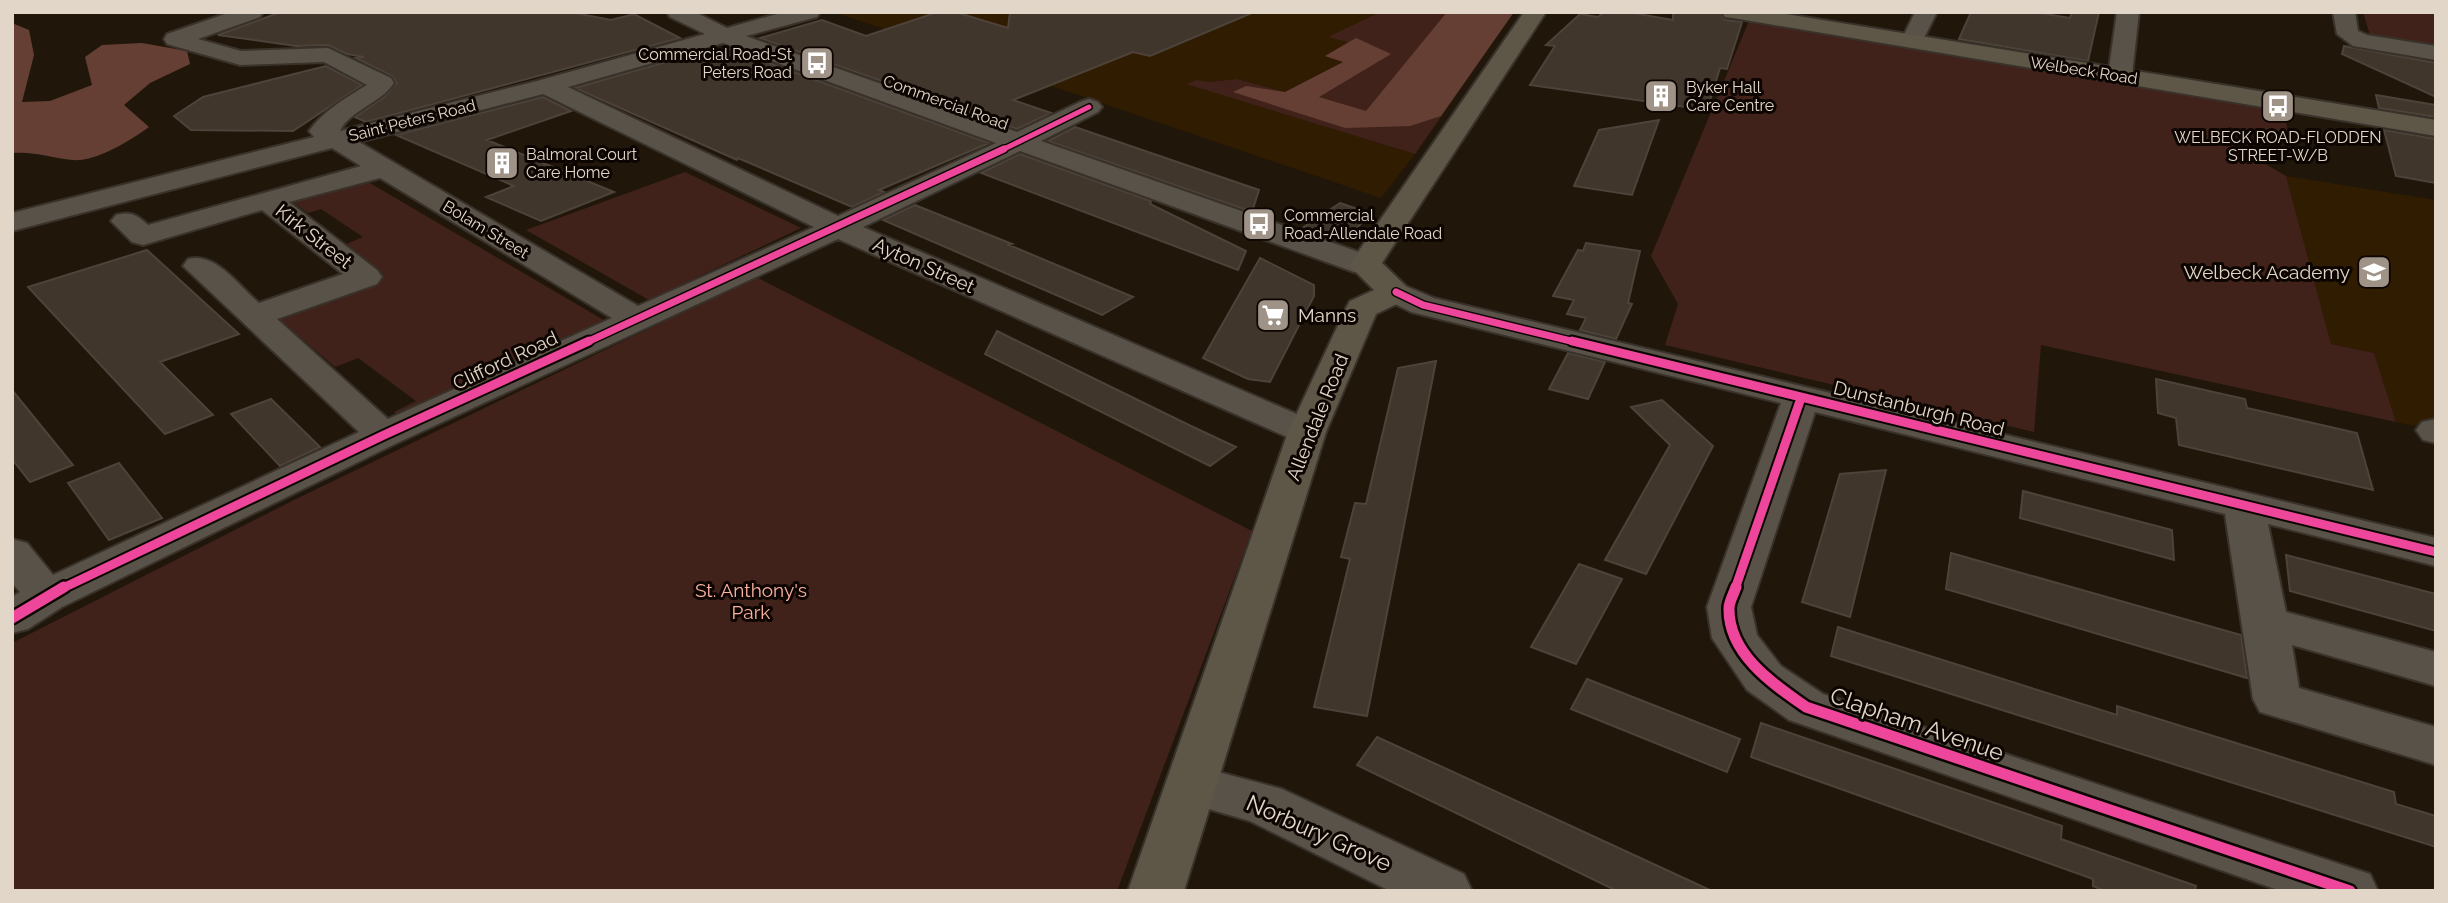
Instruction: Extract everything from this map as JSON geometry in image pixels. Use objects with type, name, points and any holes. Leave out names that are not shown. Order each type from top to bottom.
[{"type":"main road","points":[[1396,292],[1365,265],[1535,12]]},
{"type":"main road","name":"Welbeck Road","points":[[1734,12],[2436,128]]},
{"type":"main road","name":"Allendale Road","points":[[1156,891],[1307,432],[1362,308],[1396,292]]},
{"type":"street","points":[[252,12],[175,38],[240,58],[328,55],[382,83],[322,131],[336,139]]},
{"type":"street","name":"Commercial Road","points":[[678,12],[727,37],[1016,143],[1365,265]]},
{"type":"street","name":"Saint Peters Road","points":[[12,222],[546,86],[809,12]]},
{"type":"street","points":[[1912,41],[1926,12]]},
{"type":"street","points":[[2120,75],[2128,12]]},
{"type":"street","points":[[2344,12],[2348,34],[2361,41],[2436,53]]},
{"type":"street","name":"Ayton Street","points":[[546,86],[839,228],[1307,432]]},
{"type":"street","name":"Clifford Road","points":[[29,607],[384,435],[839,228],[1089,107]]},
{"type":"street","name":"Bolam Street","points":[[336,139],[636,320]]},
{"type":"street","name":"Kirk Street","points":[[127,221],[143,236],[385,168]]},
{"type":"street","name":"Kirk Street","points":[[254,316],[366,277],[267,199]]},
{"type":"street","points":[[199,266],[384,435]]},
{"type":"street","name":"Dunstanburgh Road","points":[[1396,292],[1423,305],[2436,552]]},
{"type":"street","name":"Clapham Avenue","points":[[1801,398],[1729,607],[1735,639],[1764,678],[1807,707],[2350,891]]},
{"type":"street","points":[[2244,505],[2277,699],[2436,746]]},
{"type":"street","points":[[12,553],[29,607]]},
{"type":"street","points":[[2266,622],[2436,669]]},
{"type":"street","name":"Norbury Grove","points":[[1192,785],[1264,804],[1444,891]]},
{"type":"shaded area","points":[[834,12],[1380,12],[1329,37],[1349,42],[1326,56],[1344,61],[1285,92],[1237,79],[1209,82],[1197,80],[1187,84],[1415,154],[1381,198]]},
{"type":"shaded area","points":[[1447,12],[1514,12],[1441,116],[1410,126],[1345,128],[1233,92],[1246,86],[1285,92],[1343,62],[1325,56],[1356,38],[1391,54],[1319,97],[1366,111]]},
{"type":"shaded area","points":[[12,23],[29,30],[34,55],[22,102],[50,101],[92,85],[85,57],[102,45],[142,43],[187,51],[190,64],[150,83],[124,105],[149,127],[113,149],[82,160],[12,153]]},
{"type":"shaded area","name":"Welbeck Academy","points":[[2286,176],[2436,200],[2436,430],[2396,422],[2374,353],[2331,344]]},
{"type":"green space","points":[[1380,12],[1514,12],[1415,154],[1186,84],[1197,80],[1209,82],[1237,79],[1285,92],[1343,62],[1325,56],[1348,42],[1328,37]]},
{"type":"green space","points":[[2363,12],[2436,12],[2436,49],[2390,42],[2370,35]]},
{"type":"green space","points":[[1749,21],[2256,103],[2284,114],[2289,136],[2228,127],[2228,142],[2286,176],[2331,344],[2374,353],[2396,422],[2041,345],[2034,432],[1665,345],[1678,304],[1651,256]]},
{"type":"green space","points":[[685,172],[801,228],[649,300],[526,230]]},
{"type":"green space","points":[[363,179],[607,322],[401,419],[394,412],[416,401],[358,358],[335,367],[272,313],[377,275],[342,246],[363,237],[321,209],[308,213],[291,201]]},
{"type":"green space","name":"St. Anthony's Park","points":[[756,277],[1252,531],[1117,891],[12,891],[12,643],[294,500]]},
{"type":"building","points":[[281,12],[570,12],[611,20],[634,14],[680,38],[366,122],[355,117],[383,98],[397,83],[392,76],[356,58],[364,57],[347,54],[328,45],[296,46],[218,35]]},
{"type":"building","points":[[938,12],[955,12],[1008,28],[1010,12],[1254,12],[1150,56],[1133,52],[1013,100],[1051,113],[1017,129],[760,38],[822,20],[866,36]]},
{"type":"building","points":[[1604,12],[1627,12],[1673,20],[1673,12],[1720,12],[1725,20],[1742,22],[1727,69],[1720,68],[1707,110],[1530,85],[1555,46],[1546,45],[1580,14],[1598,17]]},
{"type":"building","points":[[1971,12],[2033,12],[2070,18],[2072,12],[2099,12],[2088,61],[1959,39]]},
{"type":"building","points":[[2344,46],[2436,63],[2436,97],[2342,54]]},
{"type":"building","points":[[728,48],[989,143],[879,190],[884,192],[852,207],[738,158],[737,160],[575,88],[704,51],[713,52]]},
{"type":"building","points":[[326,66],[362,85],[293,131],[191,130],[174,116],[203,97]]},
{"type":"building","points":[[2376,95],[2436,105],[2436,117],[2379,108]]},
{"type":"building","name":"Balmoral Court Care Home","points":[[543,97],[571,111],[487,140],[614,192],[541,221],[486,197],[514,186],[396,135]]},
{"type":"building","points":[[1659,120],[1632,195],[1574,186],[1599,130]]},
{"type":"building","points":[[1075,127],[1259,190],[1252,212],[1048,141]]},
{"type":"building","points":[[2384,130],[2436,139],[2436,183],[2396,176]]},
{"type":"building","points":[[1020,154],[1151,201],[1150,204],[1246,251],[1238,270],[981,173]]},
{"type":"building","points":[[1340,203],[1369,213],[1348,240],[1304,227]]},
{"type":"building","points":[[915,205],[1133,297],[1102,315],[883,220]]},
{"type":"building","points":[[1586,243],[1640,251],[1628,303],[1632,304],[1616,339],[1580,330],[1586,318],[1567,314],[1574,300],[1553,296],[1578,250],[1583,251]]},
{"type":"building","points":[[147,250],[239,334],[160,362],[213,415],[165,434],[28,287]]},
{"type":"building","points":[[1260,258],[1314,285],[1314,296],[1270,382],[1248,379],[1203,358]]},
{"type":"building","points":[[997,331],[1236,447],[1210,466],[985,354]]},
{"type":"building","points":[[1568,353],[1605,362],[1588,399],[1549,389]]},
{"type":"building","points":[[1436,361],[1367,716],[1314,707],[1350,559],[1341,557],[1355,503],[1366,504],[1398,368]]},
{"type":"building","points":[[2156,379],[2245,399],[2247,408],[2357,433],[2373,490],[2179,445],[2176,418],[2158,413]]},
{"type":"building","points":[[12,390],[73,465],[30,482],[12,459]]},
{"type":"building","points":[[271,399],[320,447],[280,466],[231,414]]},
{"type":"building","points":[[1662,400],[1713,446],[1646,574],[1605,560],[1670,445],[1631,407]]},
{"type":"building","points":[[119,463],[162,518],[109,540],[68,483]]},
{"type":"building","points":[[1886,470],[1850,617],[1802,602],[1840,474]]},
{"type":"building","points":[[2023,491],[2172,530],[2174,560],[2020,518]]},
{"type":"building","points":[[1951,553],[2241,635],[2247,678],[1946,589]]},
{"type":"building","points":[[2286,555],[2436,594],[2436,631],[2290,591]]},
{"type":"building","points":[[1579,564],[1622,579],[1576,664],[1531,647]]},
{"type":"building","points":[[1838,627],[2117,715],[2117,706],[2394,792],[2396,804],[2436,816],[2436,847],[1831,656]]},
{"type":"building","points":[[1587,679],[1740,739],[1727,772],[1571,709]]},
{"type":"building","points":[[1761,723],[2062,826],[2061,839],[2196,886],[2195,891],[2105,891],[2093,886],[2093,879],[1751,757]]},
{"type":"building","points":[[1377,737],[1712,891],[1617,891],[1357,765]]},
{"type":"cycle path","points":[[12,618],[46,596],[384,435],[933,184],[1089,107]]},
{"type":"cycle path","points":[[1396,292],[1423,305],[2436,552]]},
{"type":"cycle path","points":[[1801,398],[1729,607],[1735,638],[1764,678],[1806,707],[2350,891]]},
{"type":"place","name":"Commercial Road-St Peters Road","points":[[817,63]]},
{"type":"place","name":"Byker Hall Care Centre","points":[[1661,96]]},
{"type":"place","name":"WELBECK ROAD-FLODDEN STREET-W/B","points":[[2278,106]]},
{"type":"place","name":"Balmoral Court Care Home","points":[[502,163]]},
{"type":"place","name":"Commercial Road-Allendale Road","points":[[1259,224]]},
{"type":"place","name":"Welbeck Academy","points":[[2374,272]]},
{"type":"place","name":"Manns","points":[[1273,315]]}]
